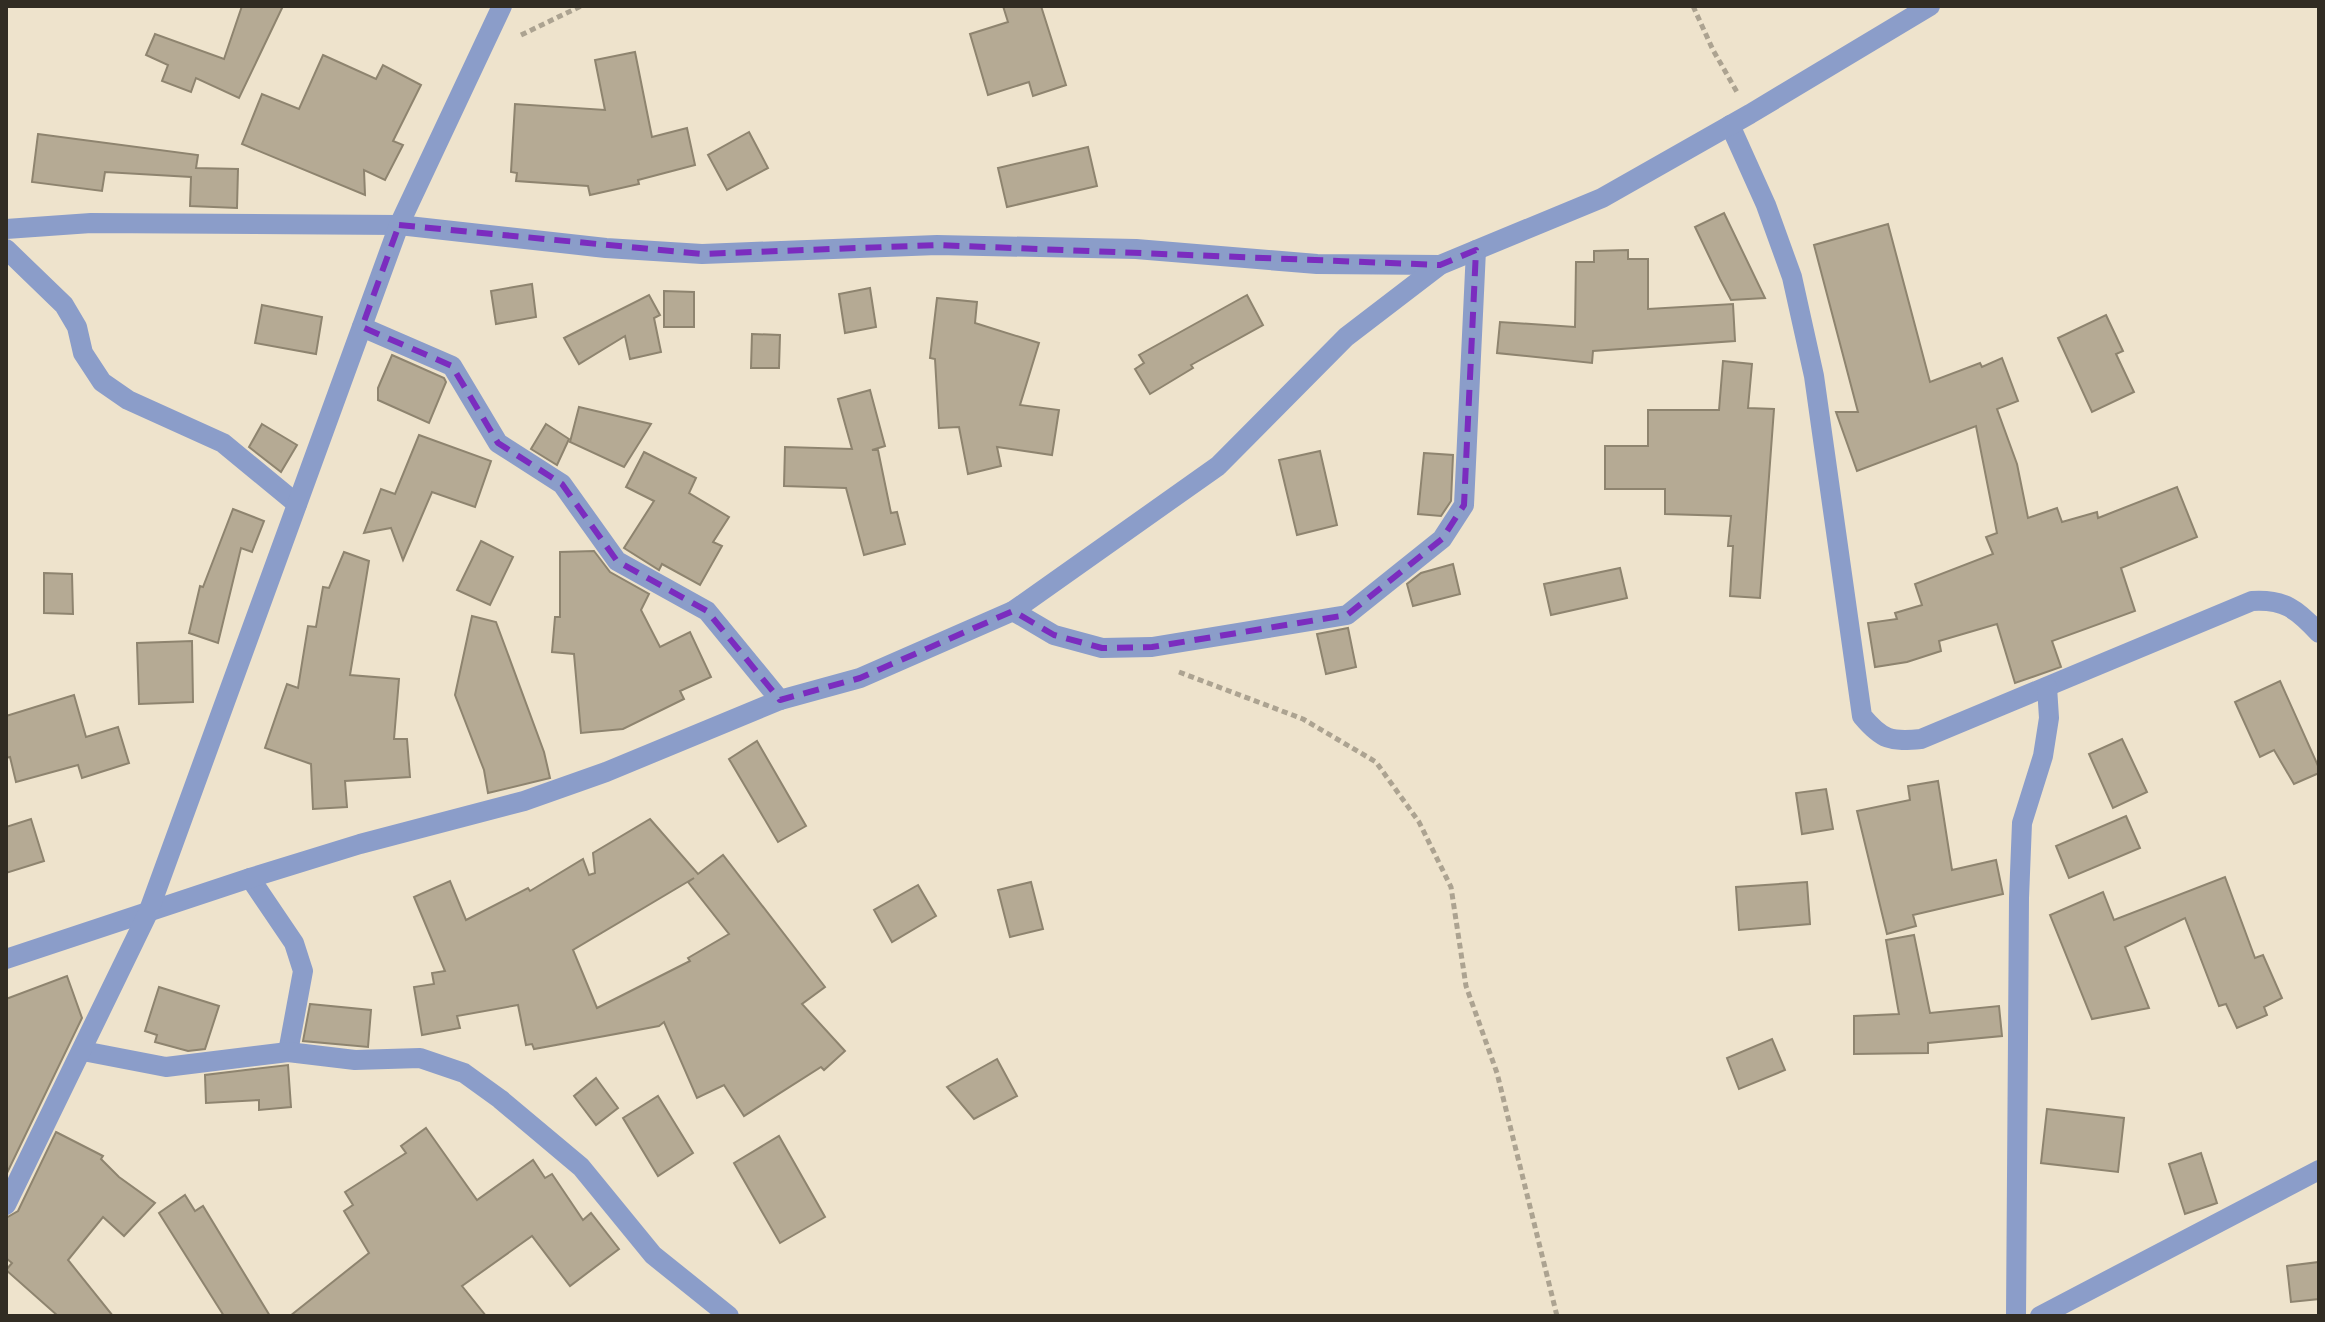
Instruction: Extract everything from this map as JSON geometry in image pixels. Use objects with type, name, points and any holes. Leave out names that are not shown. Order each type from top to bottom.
[{"type":"street","points":[[6,1205],[148,913],[399,225],[502,6]]},
{"type":"street","points":[[6,959],[360,844],[524,801],[606,772],[780,700],[860,678],[1013,611],[1218,466],[1346,337],[1440,265],[1602,198],[1930,6]]},
{"type":"street","points":[[1730,125],[1766,205],[1795,291],[1814,376],[1862,716],[1877,735],[1898,741],[1921,739],[2252,601],[2274,600],[2292,607],[2319,633]]},
{"type":"street","points":[[6,229],[91,223],[399,225],[606,248],[702,254],[937,245],[1136,249],[1317,264],[1440,265]]},
{"type":"street","points":[[6,249],[64,305],[77,327],[83,353],[102,382],[128,400],[223,443],[297,504]]},
{"type":"street","points":[[1013,611],[1054,635],[1102,648],[1152,647],[1347,615],[1442,539],[1464,505],[1476,250]]},
{"type":"street","points":[[362,327],[452,366],[498,443],[562,484],[617,561],[707,611],[780,700]]},
{"type":"street","points":[[2016,1316],[2022,823],[2043,756],[2049,718],[2047,687]]},
{"type":"street","points":[[250,878],[294,943],[303,971],[288,1052]]},
{"type":"street","points":[[83,1051],[166,1067],[288,1052],[355,1060],[420,1058],[464,1073],[581,1167],[653,1255],[729,1316]]},
{"type":"street","points":[[2040,1316],[2319,1170]]},
{"type":"path","points":[[479,55],[581,6]]},
{"type":"path","points":[[1693,6],[1713,50],[1750,114]]},
{"type":"path","points":[[1152,647],[1175,671],[1303,719],[1376,762],[1419,822],[1451,887],[1466,986],[1497,1073],[1557,1316]]},
{"type":"highlighted area","points":[[399,225],[702,254],[937,245],[1440,265],[1476,250],[1464,505],[1442,539],[1347,615],[1152,647],[1102,648],[1054,635],[1013,611],[860,678],[780,700],[707,611],[617,561],[562,484],[498,443],[452,366],[362,327]]},
{"type":"building","points":[[242,6],[283,6],[239,98],[196,78],[191,92],[162,81],[168,65],[146,55],[155,34],[224,59]]},
{"type":"building","points":[[1003,6],[1041,6],[1066,85],[1033,96],[1029,82],[988,95],[970,34],[1008,22]]},
{"type":"building","points":[[635,52],[652,137],[687,128],[695,165],[638,180],[639,184],[590,195],[588,186],[516,181],[517,173],[511,172],[515,104],[605,110],[595,60]]},
{"type":"building","points":[[323,55],[376,79],[383,65],[421,85],[393,141],[403,145],[385,180],[364,170],[365,195],[242,144],[262,94],[299,109]]},
{"type":"building","points":[[749,132],[768,168],[727,190],[708,155]]},
{"type":"building","points":[[38,134],[198,155],[196,168],[238,169],[237,208],[190,206],[191,177],[105,172],[102,191],[32,182]]},
{"type":"building","points":[[1088,147],[1097,186],[1007,207],[998,168]]},
{"type":"building","points":[[1724,213],[1765,298],[1731,300],[1720,279],[1695,227]]},
{"type":"building","points":[[1888,224],[1930,382],[2002,358],[2018,401],[1997,409],[2017,464],[2028,518],[2057,508],[2062,522],[2097,512],[2098,518],[2177,487],[2197,537],[2121,568],[2135,611],[2052,641],[2061,667],[2015,683],[1997,624],[1939,641],[1941,651],[1907,662],[1875,667],[1868,623],[1897,619],[1895,613],[1922,605],[1915,584],[1993,554],[1986,537],[1997,533],[1976,426],[1857,471],[1836,412],[1858,412],[1814,245]]},
{"type":"building","points":[[1628,250],[1628,259],[1648,259],[1648,309],[1733,304],[1735,341],[1593,351],[1592,363],[1497,353],[1500,322],[1575,327],[1576,262],[1594,262],[1594,251]]},
{"type":"building","points":[[532,284],[536,317],[496,324],[491,291]]},
{"type":"building","points":[[870,288],[876,327],[845,333],[839,294]]},
{"type":"building","points":[[664,291],[694,292],[694,327],[664,327]]},
{"type":"building","points":[[649,295],[660,315],[654,318],[661,352],[630,359],[625,336],[579,364],[564,338]]},
{"type":"building","points":[[1247,295],[1263,325],[1191,365],[1193,368],[1150,394],[1135,369],[1144,363],[1139,355]]},
{"type":"building","points":[[937,298],[977,302],[975,323],[1039,343],[1020,405],[1059,410],[1052,455],[997,447],[1001,466],[968,474],[959,427],[939,428],[935,359],[930,358]]},
{"type":"building","points":[[262,305],[322,317],[316,354],[255,343]]},
{"type":"building","points":[[2106,315],[2123,351],[2116,354],[2134,392],[2092,412],[2058,338]]},
{"type":"building","points":[[752,334],[780,335],[779,368],[751,368]]},
{"type":"building","points":[[392,355],[444,378],[446,382],[429,423],[378,400],[378,388]]},
{"type":"building","points":[[1723,361],[1752,364],[1748,408],[1774,409],[1760,598],[1730,596],[1733,546],[1728,546],[1731,516],[1665,514],[1665,489],[1605,489],[1605,446],[1648,446],[1648,410],[1719,410]]},
{"type":"building","points":[[870,390],[885,446],[872,450],[878,450],[891,513],[897,512],[905,544],[864,555],[846,488],[784,486],[785,447],[852,449],[838,399]]},
{"type":"building","points":[[579,407],[651,424],[624,467],[570,442]]},
{"type":"building","points":[[262,424],[297,445],[281,472],[249,447]]},
{"type":"building","points":[[546,424],[569,439],[557,465],[531,449]]},
{"type":"building","points":[[419,435],[491,461],[475,507],[432,492],[403,560],[391,528],[364,533],[381,489],[395,494]]},
{"type":"building","points":[[1320,451],[1337,525],[1297,535],[1279,460]]},
{"type":"building","points":[[644,452],[696,478],[689,493],[729,517],[713,542],[722,546],[700,585],[662,564],[659,570],[624,548],[654,501],[626,487]]},
{"type":"building","points":[[1424,453],[1453,455],[1451,501],[1441,516],[1418,514]]},
{"type":"building","points":[[233,509],[264,521],[252,552],[241,548],[218,643],[189,633],[200,586],[203,587]]},
{"type":"building","points":[[481,541],[513,557],[490,605],[457,590]]},
{"type":"building","points":[[594,551],[610,572],[649,594],[641,610],[660,647],[690,632],[711,677],[680,691],[684,699],[623,729],[581,733],[574,654],[552,652],[555,617],[560,617],[560,552]]},
{"type":"building","points":[[344,552],[369,561],[350,675],[399,679],[394,739],[407,739],[410,777],[345,781],[347,807],[313,809],[311,764],[265,748],[287,684],[298,688],[308,626],[316,627],[323,587],[329,588]]},
{"type":"building","points":[[1453,564],[1460,594],[1413,606],[1407,584],[1421,573]]},
{"type":"building","points":[[1620,568],[1627,598],[1551,615],[1544,584]]},
{"type":"building","points":[[44,573],[72,574],[73,614],[44,613]]},
{"type":"building","points":[[472,616],[496,622],[544,752],[550,778],[488,793],[484,770],[455,695]]},
{"type":"building","points":[[1348,628],[1356,667],[1326,674],[1317,634]]},
{"type":"building","points":[[192,641],[193,702],[139,704],[137,643]]},
{"type":"building","points":[[2280,681],[2319,768],[2319,773],[2294,784],[2274,750],[2260,757],[2235,702]]},
{"type":"building","points":[[74,695],[86,737],[118,727],[129,763],[82,778],[78,765],[16,782],[10,757],[6,758],[6,716]]},
{"type":"building","points":[[2122,739],[2147,792],[2113,808],[2089,754]]},
{"type":"building","points":[[757,741],[806,826],[778,842],[729,759]]},
{"type":"building","points":[[1938,781],[1952,870],[1996,860],[2003,894],[1913,915],[1916,926],[1887,934],[1857,811],[1910,800],[1908,786]]},
{"type":"building","points":[[1826,789],[1833,829],[1802,834],[1796,793]]},
{"type":"building","points":[[2126,816],[2140,848],[2069,878],[2056,846]]},
{"type":"building","points":[[31,819],[44,861],[6,873],[6,827]]},
{"type":"building","points":[[650,819],[698,874],[723,855],[825,987],[802,1004],[845,1051],[824,1070],[821,1067],[744,1116],[724,1085],[697,1098],[664,1022],[659,1026],[534,1049],[532,1044],[526,1045],[518,1005],[457,1016],[460,1028],[422,1035],[414,987],[434,984],[432,973],[445,971],[414,897],[450,881],[466,920],[528,888],[530,891],[583,859],[589,875],[595,873],[593,853]],"holes":[[[694,878],[688,882],[729,934],[688,958],[690,961],[597,1008],[573,950]]]},
{"type":"building","points":[[2225,877],[2255,958],[2263,955],[2282,998],[2264,1007],[2267,1015],[2237,1028],[2226,1004],[2219,1006],[2185,918],[2125,947],[2149,1008],[2092,1019],[2050,915],[2103,892],[2114,920]]},
{"type":"building","points":[[1031,882],[1043,929],[1010,937],[998,890]]},
{"type":"building","points":[[1807,882],[1810,924],[1739,930],[1736,887]]},
{"type":"building","points":[[918,885],[936,916],[892,942],[874,910]]},
{"type":"building","points":[[1914,935],[1930,1013],[1999,1006],[2002,1036],[1928,1043],[1928,1053],[1854,1054],[1854,1016],[1899,1014],[1886,940]]},
{"type":"building","points":[[67,976],[82,1018],[6,1175],[6,999]]},
{"type":"building","points":[[159,987],[219,1006],[205,1049],[188,1051],[155,1042],[157,1035],[145,1031]]},
{"type":"building","points":[[310,1004],[371,1010],[368,1047],[303,1041]]},
{"type":"building","points":[[1772,1039],[1785,1070],[1739,1089],[1727,1058]]},
{"type":"building","points":[[997,1059],[1017,1096],[974,1119],[947,1087]]},
{"type":"building","points":[[288,1065],[291,1107],[259,1110],[259,1100],[206,1103],[205,1075]]},
{"type":"building","points":[[596,1078],[618,1108],[596,1125],[574,1096]]},
{"type":"building","points":[[658,1096],[693,1153],[658,1176],[623,1118]]},
{"type":"building","points":[[2047,1109],[2124,1118],[2118,1172],[2041,1163]]},
{"type":"building","points":[[426,1128],[477,1200],[533,1160],[545,1178],[552,1174],[583,1220],[591,1213],[619,1249],[570,1286],[532,1236],[462,1286],[486,1316],[290,1316],[369,1253],[344,1211],[353,1205],[345,1192],[406,1153],[401,1146]]},
{"type":"building","points":[[56,1132],[103,1156],[101,1159],[119,1177],[155,1203],[124,1236],[103,1217],[68,1260],[113,1316],[58,1316],[6,1270],[12,1263],[6,1258],[6,1218],[18,1211]]},
{"type":"building","points":[[779,1136],[825,1217],[780,1243],[734,1163]]},
{"type":"building","points":[[2201,1153],[2217,1203],[2185,1214],[2169,1164]]},
{"type":"building","points":[[185,1195],[195,1211],[203,1206],[270,1316],[224,1316],[159,1213]]},
{"type":"building","points":[[2319,1262],[2319,1299],[2291,1302],[2287,1266]]}]
